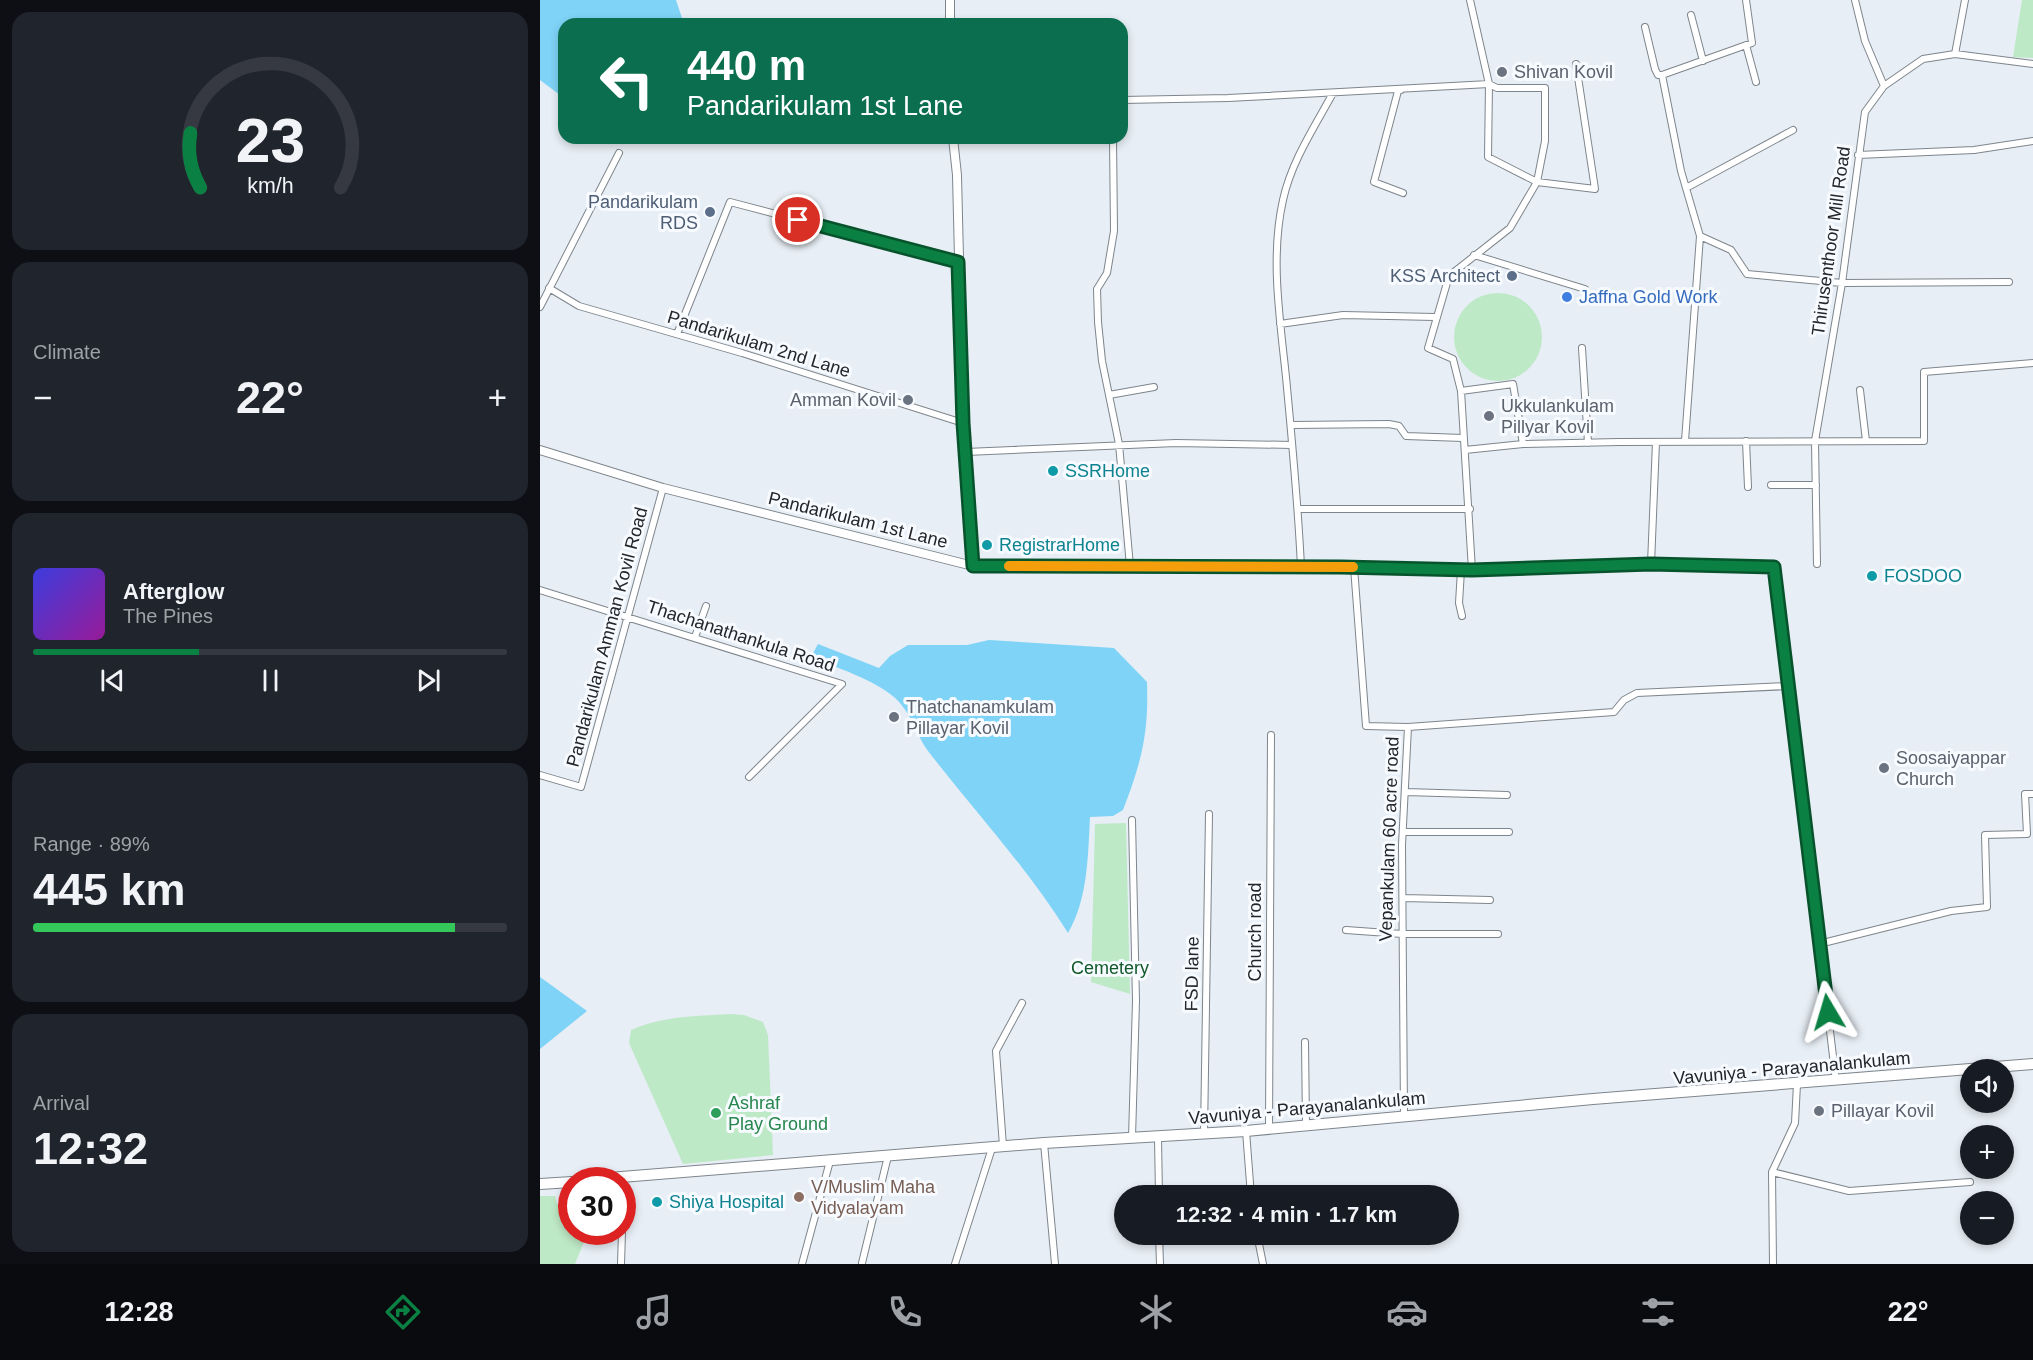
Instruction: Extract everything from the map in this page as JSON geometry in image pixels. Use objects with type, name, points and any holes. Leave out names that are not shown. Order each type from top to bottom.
[{"type":"highway","name":"Vavuniya - Parayanalankulam","points":[[636,1177],[1044,1143],[1246,1131],[2033,1064]]},
{"type":"highway","points":[[540,1184],[558,1183]]},
{"type":"street","points":[[950,0],[950,18]]},
{"type":"street","points":[[1470,0],[1489,84],[1488,157],[1538,182],[1595,189],[1576,64]]},
{"type":"street","points":[[1645,27],[1655,69],[1658,75],[1662,75],[1752,43],[1746,0]]},
{"type":"street","points":[[1855,0],[1865,40],[1884,86]]},
{"type":"street","points":[[1955,54],[1965,0]]},
{"type":"street","points":[[1691,15],[1703,61]]},
{"type":"street","points":[[1746,45],[1756,82]]},
{"type":"street","name":"Thirusenthoor Mill Road","points":[[1817,564],[1815,441],[1842,283],[1865,112],[1884,86],[1923,59],[1955,54],[2033,64]]},
{"type":"street","points":[[1662,75],[1686,188],[1700,236],[1685,441]]},
{"type":"street","points":[[1128,100],[1402,90],[1489,84],[1497,88],[1545,88],[1545,141],[1538,182],[1510,228],[1449,276],[1435,317],[1428,348],[1453,359],[1461,391],[1472,570]]},
{"type":"street","points":[[1402,90],[1398,91],[1374,182],[1404,193]]},
{"type":"street","points":[[1301,567],[1299,509],[1280,324],[1277,252],[1283,199],[1294,166],[1333,93]]},
{"type":"street","points":[[1686,188],[1793,130]]},
{"type":"street","points":[[1858,155],[1974,150],[2033,141]]},
{"type":"street","points":[[953,144],[963,423],[973,566]]},
{"type":"street","points":[[1113,144],[1114,231],[1107,273],[1097,289],[1102,361],[1119,444],[1130,566]]},
{"type":"street","points":[[540,307],[619,153]]},
{"type":"street","points":[[677,334],[730,202],[958,262]]},
{"type":"street","points":[[1700,236],[1731,250],[1747,274],[1842,283],[2009,282]]},
{"type":"street","points":[[1474,255],[1586,289]]},
{"type":"street","name":"Pandarikulam 2nd Lane","points":[[549,288],[579,306],[963,423]]},
{"type":"street","points":[[1280,324],[1343,315],[1435,317]]},
{"type":"street","points":[[1582,348],[1588,442]]},
{"type":"street","points":[[1465,450],[1523,444],[1588,442],[1924,441],[1924,372],[2033,363]]},
{"type":"street","points":[[1461,391],[1513,384],[1523,444]]},
{"type":"street","points":[[1109,395],[1154,387]]},
{"type":"street","points":[[1860,390],[1866,441]]},
{"type":"street","points":[[1291,425],[1389,424],[1399,426],[1406,436],[1463,438]]},
{"type":"street","points":[[1746,441],[1748,487]]},
{"type":"street","points":[[1651,564],[1656,442]]},
{"type":"street","points":[[966,452],[1119,444],[1292,445]]},
{"type":"street","name":"Pandarikulam 1st Lane","points":[[540,450],[663,488],[973,566],[1354,567],[1461,570],[1651,564],[1774,567],[1836,1081]]},
{"type":"street","points":[[1771,485],[1816,485]]},
{"type":"street","name":"Pandarikulam Amman Kovil Road","points":[[540,775],[581,787],[663,488]]},
{"type":"street","points":[[1299,509],[1470,509]]},
{"type":"street","name":"Vepankulam 60 acre road","points":[[1354,567],[1366,726],[1407,727],[1402,898],[1404,1116]]},
{"type":"street","points":[[1461,570],[1459,603],[1462,616]]},
{"type":"street","name":"Thachanathankula Road","points":[[540,590],[842,684],[749,777]]},
{"type":"street","points":[[695,637],[706,606]]},
{"type":"street","points":[[1407,727],[1614,712],[1623,700],[1637,693],[1788,686]]},
{"type":"street","name":"Church road","points":[[1269,1129],[1271,735]]},
{"type":"street","points":[[1405,792],[1507,795]]},
{"type":"street","points":[[1820,944],[1951,911],[1987,907],[1985,835],[2027,834],[2025,794],[2033,794]]},
{"type":"street","name":"FSD lane","points":[[1204,1134],[1209,814]]},
{"type":"street","points":[[1132,820],[1136,1000],[1132,1138]]},
{"type":"street","points":[[1403,832],[1509,832]]},
{"type":"street","points":[[1402,898],[1490,900]]},
{"type":"street","points":[[1346,930],[1402,934],[1498,934]]},
{"type":"street","points":[[955,1264],[998,1147],[996,1051],[1022,1003]]},
{"type":"street","points":[[1305,1042],[1306,1125]]},
{"type":"street","points":[[1773,1264],[1772,1172],[1795,1123],[1797,1084]]},
{"type":"street","points":[[1246,1131],[1250,1185]]},
{"type":"street","points":[[1158,1138],[1159,1185]]},
{"type":"street","points":[[1044,1143],[1055,1264]]},
{"type":"street","points":[[862,1263],[888,1156]]},
{"type":"street","points":[[802,1264],[830,1161]]},
{"type":"street","points":[[1772,1172],[1849,1191],[1970,1182]]},
{"type":"street","points":[[621,1264],[622,1245]]},
{"type":"street","points":[[1159,1245],[1160,1264]]},
{"type":"street","points":[[1259,1245],[1263,1264]]},
{"type":"green space","points":[[2022,0],[2033,0],[2033,58],[2013,57]]},
{"type":"green space","points":[[1498,293],[1515,297],[1529,306],[1538,320],[1542,337],[1538,354],[1529,368],[1515,377],[1498,381],[1481,377],[1467,368],[1458,354],[1454,337],[1458,320],[1467,306],[1481,297]]},
{"type":"green space","name":"Cemetery","points":[[1126,823],[1130,994],[1091,982],[1095,824]]},
{"type":"green space","name":"Ashraf Play Ground","points":[[744,1015],[763,1022],[768,1035],[773,1155],[683,1164],[629,1043],[631,1030],[667,1019]]},
{"type":"green space","points":[[540,1196],[555,1196],[558,1204],[558,1245],[583,1245],[575,1264],[540,1264]]},
{"type":"water","points":[[540,0],[676,0],[682,18],[558,18],[558,94],[540,80]]},
{"type":"water","points":[[989,640],[1114,648],[1147,682],[1145,733],[1135,777],[1123,810],[1113,816],[1090,817],[1083,891],[1075,920],[1068,933],[1018,862],[928,751],[900,703],[875,684],[811,657],[818,644],[879,668],[890,656],[908,645],[967,645]]},
{"type":"water","points":[[540,977],[587,1011],[540,1049]]},
{"type":"slow traffic","points":[[1009,566],[1353,567]]},
{"type":"place","name":"Shivan Kovil","points":[[1502,72]]},
{"type":"place","name":"Pandarikulam RDS","points":[[710,212]]},
{"type":"place","name":"KSS Architect","points":[[1512,276]]},
{"type":"place","name":"Jaffna Gold Work","points":[[1567,297]]},
{"type":"place","name":"Amman Kovil","points":[[908,400]]},
{"type":"place","name":"Ukkulankulam Pillyar Kovil","points":[[1489,416]]},
{"type":"place","name":"SSRHome","points":[[1053,471]]},
{"type":"place","name":"RegistrarHome","points":[[987,545]]},
{"type":"place","name":"FOSDOO","points":[[1872,576]]},
{"type":"place","name":"Thatchanamkulam Pillayar Kovil","points":[[894,717]]},
{"type":"place","name":"Soosaiyappar Church","points":[[1884,768]]},
{"type":"place","name":"Pillayar Kovil","points":[[1819,1111]]},
{"type":"place","name":"Ashraf Play Ground","points":[[716,1113]]},
{"type":"place","name":"V/Muslim Maha Vidyalayam","points":[[799,1197]]},
{"type":"place","name":"Shiya Hospital","points":[[657,1202]]},
{"type":"route","points":[[798,220],[958,262],[963,423],[973,566],[1341,567],[1472,570],[1625,564],[1774,567],[1828,1012]]}]
